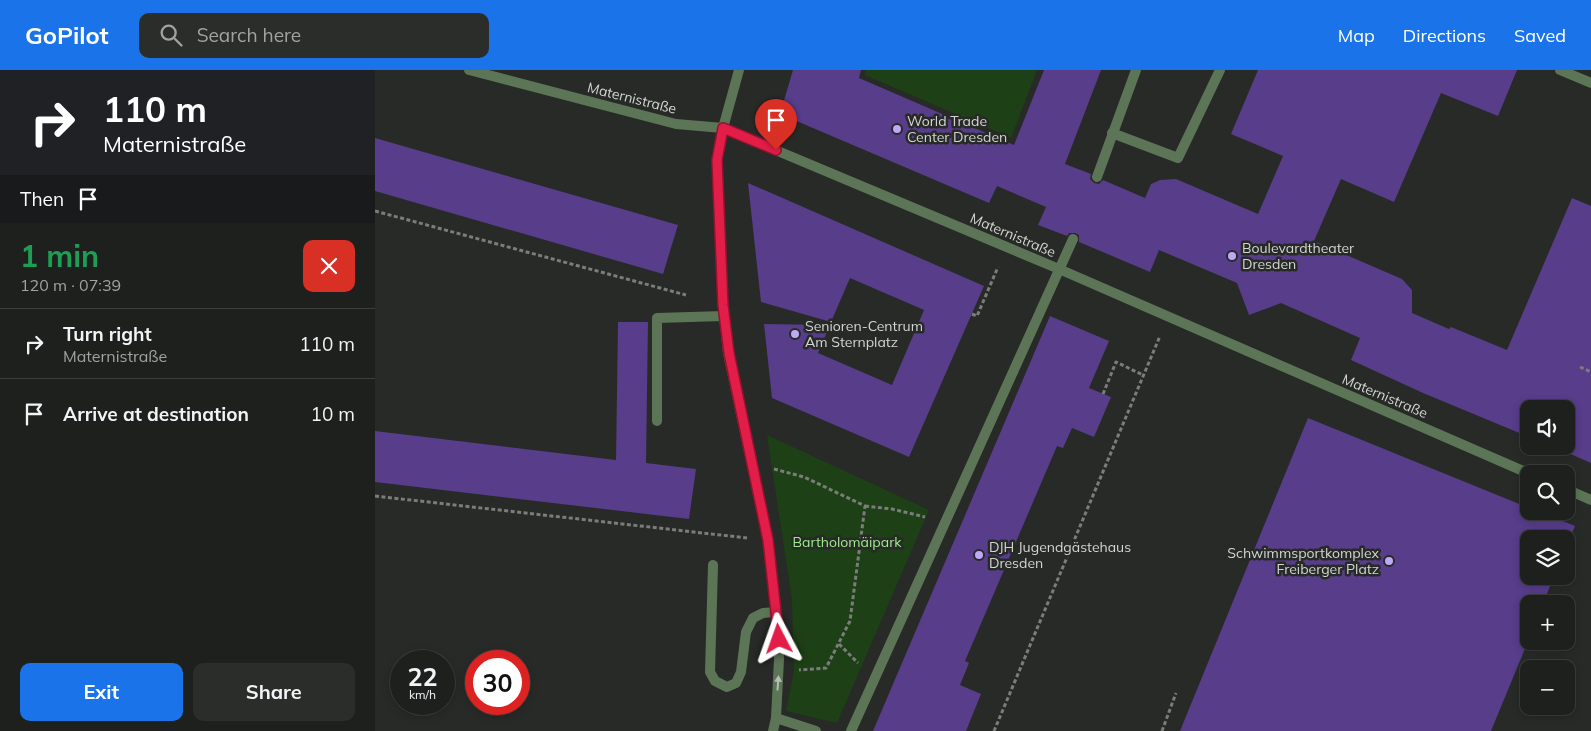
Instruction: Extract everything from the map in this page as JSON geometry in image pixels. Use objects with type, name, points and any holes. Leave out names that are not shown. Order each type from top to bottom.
[{"type":"street","name":"Maternistraße","points":[[469,70],[676,124],[723,128],[1059,269],[1520,470]]},
{"type":"street","points":[[739,70],[723,128],[717,160],[723,305],[729,353],[768,540],[779,659],[776,718],[773,731]]},
{"type":"street","points":[[1097,177],[1136,70]]},
{"type":"street","points":[[1112,133],[1178,158],[1220,70]]},
{"type":"street","points":[[1560,70],[1591,83]]},
{"type":"street","points":[[851,731],[1073,239]]},
{"type":"street","points":[[657,421],[657,318],[724,316]]},
{"type":"street","points":[[1575,493],[1591,500]]},
{"type":"street","points":[[713,565],[710,672],[715,681],[727,687],[736,683],[741,672],[746,632],[753,618],[763,613],[776,612]]},
{"type":"street","points":[[776,718],[816,731]]},
{"type":"path","points":[[375,211],[723,305]]},
{"type":"path","points":[[972,314],[977,316],[1007,247]]},
{"type":"path","points":[[994,731],[1143,374],[1169,317]]},
{"type":"path","points":[[1103,394],[1116,362],[1143,374]]},
{"type":"path","points":[[1580,367],[1591,372]]},
{"type":"path","points":[[754,472],[771,468],[804,477],[865,506],[892,509],[945,522]]},
{"type":"path","points":[[375,496],[768,540]]},
{"type":"path","points":[[779,671],[826,668],[839,644],[850,621],[865,506]]},
{"type":"path","points":[[1161,731],[1176,693]]},
{"type":"green space","points":[[866,70],[1037,70],[1011,138],[865,75]]},
{"type":"green space","name":"Bartholomäipark","points":[[767,435],[929,510],[837,723],[786,711],[794,671],[792,600]]},
{"type":"building","points":[[793,70],[861,70],[859,78],[1014,145],[1044,70],[1101,70],[1065,164],[1091,174],[1090,179],[1094,183],[1099,184],[1103,180],[1145,198],[1151,184],[1160,180],[1176,179],[1258,214],[1283,156],[1231,134],[1258,70],[1517,70],[1498,116],[1441,93],[1394,202],[1341,179],[1314,241],[1402,279],[1412,290],[1412,313],[1507,350],[1572,198],[1591,206],[1591,463],[1573,455],[1575,455],[1575,400],[1520,400],[1520,433],[1423,393],[1351,360],[1360,338],[1281,303],[1249,315],[1237,283],[1159,250],[1150,272],[1079,242],[1079,235],[1075,233],[1069,233],[1067,236],[1038,225],[1046,207],[997,186],[989,203],[780,114]]},
{"type":"building","points":[[375,138],[678,225],[663,274],[375,191]]},
{"type":"building","name":"Senioren-Centrum Am Sternplatz","points":[[748,183],[984,286],[909,457],[772,398],[764,324],[830,325],[818,353],[892,385],[924,310],[850,278],[831,322],[761,302]]},
{"type":"building","name":"DJH Jugendgästehaus Dresden","points":[[1050,316],[1109,341],[1089,388],[1111,397],[1094,437],[1072,428],[1063,448],[1057,446],[965,661],[969,663],[960,685],[981,694],[966,731],[873,731]]},
{"type":"building","points":[[618,322],[648,322],[646,463],[696,469],[689,519],[375,482],[375,431],[616,460]]},
{"type":"building","name":"Schwimmsportkomplex Freiberger Platz","points":[[1308,418],[1520,504],[1520,520],[1560,520],[1575,526],[1573,530],[1520,530],[1520,585],[1550,585],[1547,595],[1520,595],[1520,650],[1524,650],[1491,731],[1180,731]]},
{"type":"place","name":"World Trade Center Dresden","points":[[897,129]]},
{"type":"place","name":"Boulevardtheater Dresden","points":[[1232,256]]},
{"type":"place","name":"Senioren-Centrum Am Sternplatz","points":[[795,334]]},
{"type":"place","name":"DJH Jugendgästehaus Dresden","points":[[979,555]]},
{"type":"place","name":"Schwimmsportkomplex Freiberger Platz","points":[[1389,561]]},
{"type":"route","points":[[776,150],[723,128],[717,160],[723,305],[729,353],[768,540],[779,639]]}]
